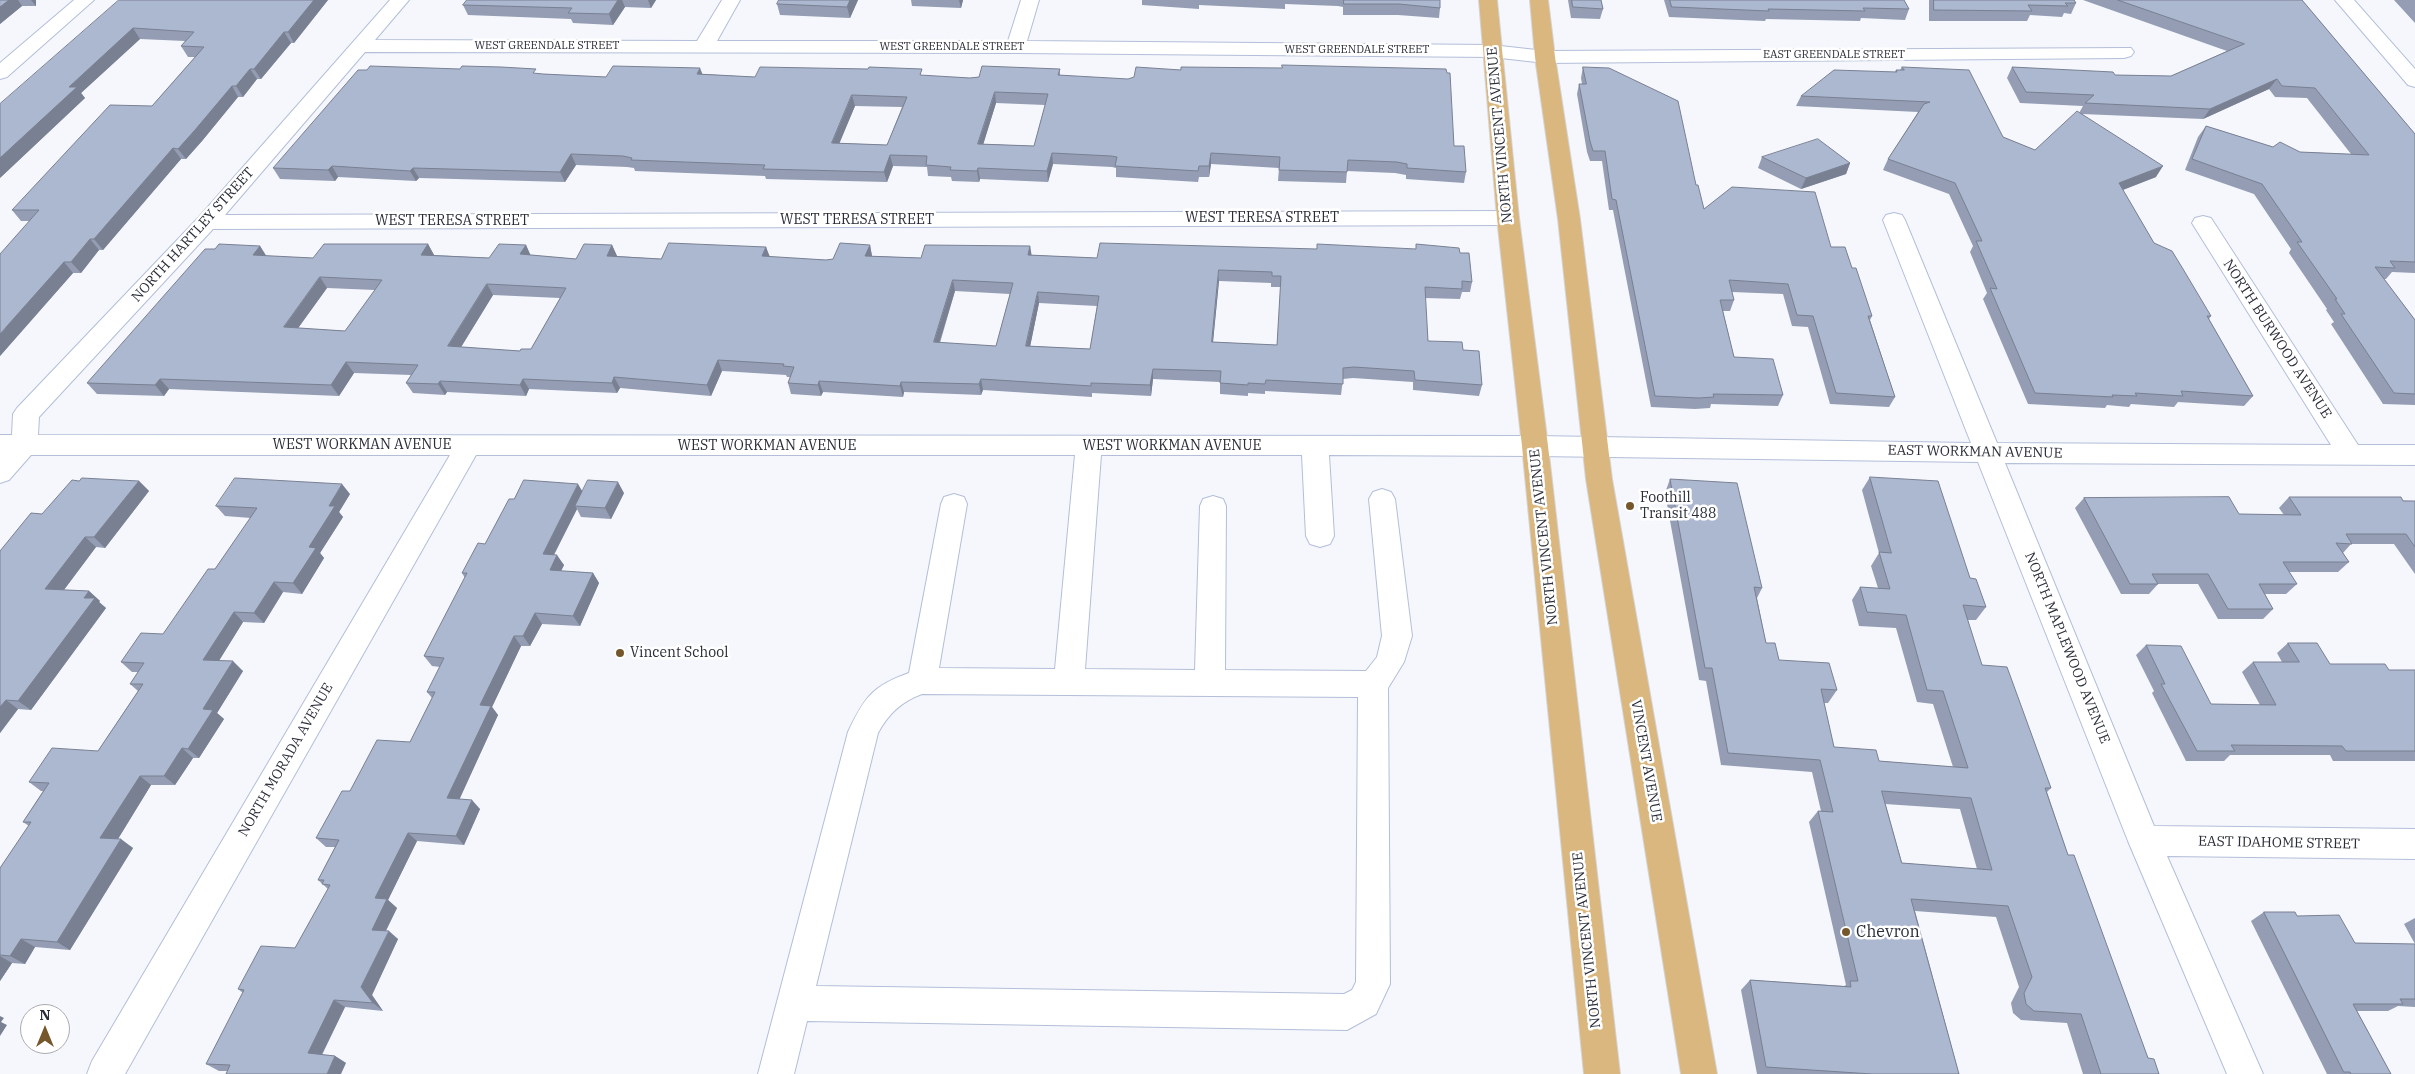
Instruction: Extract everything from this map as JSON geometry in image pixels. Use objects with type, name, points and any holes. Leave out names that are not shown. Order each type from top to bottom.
[{"type":"main road","name":"NORTH VINCENT AVENUE","points":[[1488,0],[1508,218],[1535,446],[1602,1074]]},
{"type":"main road","points":[[1539,0],[1545,57],[1569,219],[1594,447]]},
{"type":"main road","name":"VINCENT AVENUE","points":[[1594,447],[1699,1074]]},
{"type":"street","points":[[0,73],[84,0]]},
{"type":"street","name":"NORTH HARTLEY STREET","points":[[12,445],[26,414],[207,222],[358,46],[400,0]]},
{"type":"street","points":[[704,46],[731,0]]},
{"type":"street","points":[[1016,47],[1030,0]]},
{"type":"street","points":[[2344,0],[2415,81]]},
{"type":"street","name":"WEST GREENDALE STREET","points":[[358,46],[1016,47],[1492,51],[1545,57]]},
{"type":"street","name":"EAST GREENDALE STREET","points":[[1545,57],[2124,52]]},
{"type":"street","name":"WEST TERESA STREET","points":[[207,222],[1508,218]]},
{"type":"street","name":"NORTH MAPLEWOOD AVENUE","points":[[1894,220],[2144,842],[2245,1074]]},
{"type":"street","name":"NORTH BURWOOD AVENUE","points":[[2203,223],[2351,456]]},
{"type":"street","points":[[0,473],[12,445]]},
{"type":"street","name":"WEST WORKMAN AVENUE","points":[[12,445],[1535,446]]},
{"type":"street","name":"NORTH MORADA AVENUE","points":[[105,1074],[468,446]]},
{"type":"street","points":[[1069,682],[1089,446]]},
{"type":"street","points":[[1316,446],[1320,536]]},
{"type":"street","name":"EAST WORKMAN AVENUE","points":[[1535,446],[1989,453],[2415,455]]},
{"type":"street","points":[[796,1003],[1347,1012],[1364,1002],[1373,984],[1373,684],[1387,668],[1394,654],[1397,636],[1382,499]]},
{"type":"street","points":[[922,682],[954,504]]},
{"type":"street","points":[[1210,684],[1213,506]]},
{"type":"street","points":[[776,1074],[796,1003],[862,732],[873,713],[894,691],[922,682],[1373,684]]},
{"type":"street","name":"EAST IDAHOME STREET","points":[[2144,842],[2415,844]]},
{"type":"building","points":[[0,0],[9,0],[0,7]]},
{"type":"building","points":[[119,0],[314,0],[288,32],[284,32],[254,69],[250,69],[236,86],[232,86],[178,149],[173,148],[94,239],[90,239],[71,262],[64,262],[0,334],[0,254],[39,210],[12,210],[110,105],[152,106],[204,47],[181,46],[194,32],[133,28],[69,87],[77,87],[0,158],[0,104]]},
{"type":"building","points":[[467,0],[618,0],[609,14],[568,13],[572,8],[463,5]]},
{"type":"building","points":[[779,0],[850,0],[847,7],[777,4]]},
{"type":"building","points":[[1344,0],[1440,0],[1440,8],[1399,4],[1344,4]]},
{"type":"building","points":[[1572,0],[1601,0],[1603,9],[1573,7]]},
{"type":"building","points":[[1670,0],[1904,0],[1909,9],[1863,8],[1865,11],[1768,9],[1769,11],[1672,7]]},
{"type":"building","points":[[1934,0],[2074,0],[2076,3],[2065,3],[2068,6],[2028,5],[2032,11],[1934,10]]},
{"type":"building","points":[[2118,0],[2302,0],[2415,134],[2415,262],[2390,261],[2395,268],[2375,267],[2415,320],[2415,394],[2394,393],[2341,314],[2345,314],[2335,299],[2337,299],[2297,242],[2302,242],[2262,184],[2192,159],[2206,126],[2273,147],[2280,142],[2300,152],[2369,155],[2315,88],[2282,86],[2277,79],[2210,109],[2085,103],[2094,95],[2026,92],[2012,67],[2113,72],[2115,75],[2171,76],[2244,44]]},
{"type":"building","points":[[1282,65],[1446,69],[1447,73],[1450,73],[1454,146],[1464,146],[1466,172],[1407,168],[1407,164],[1397,162],[1348,160],[1347,172],[1279,170],[1280,157],[1211,153],[1209,166],[1199,166],[1198,171],[1115,166],[1117,157],[1052,153],[1047,171],[978,168],[977,171],[950,170],[951,167],[926,165],[927,156],[890,155],[884,172],[763,169],[765,165],[631,160],[632,158],[623,156],[571,154],[560,172],[413,168],[410,171],[332,166],[328,170],[273,168],[358,70],[367,70],[370,66],[460,69],[462,66],[501,67],[536,69],[533,73],[543,74],[606,77],[613,66],[700,68],[697,74],[755,77],[760,67],[868,69],[869,67],[922,69],[920,75],[970,78],[979,77],[982,66],[1060,69],[1058,75],[1128,79],[1134,77],[1136,67],[1181,70],[1181,67],[1282,68]],"holes":[[[995,92],[1048,94],[1034,146],[978,144]],[[852,95],[907,97],[887,145],[832,143]]]},
{"type":"building","points":[[1583,67],[1609,68],[1678,101],[1696,185],[1698,185],[1704,209],[1732,187],[1815,192],[1831,247],[1845,247],[1852,268],[1856,268],[1872,316],[1868,316],[1895,397],[1836,393],[1813,316],[1797,315],[1788,284],[1729,280],[1734,300],[1720,300],[1734,357],[1773,359],[1783,395],[1713,394],[1714,397],[1699,398],[1655,396],[1616,200],[1612,199],[1605,151],[1593,151],[1590,141],[1579,84],[1586,84]]},
{"type":"building","points":[[1902,67],[1969,70],[2003,137],[2035,150],[2077,111],[2163,166],[2119,183],[2154,243],[2172,251],[2211,316],[2207,316],[2253,396],[2181,391],[2183,396],[2135,393],[2137,396],[2112,395],[2113,397],[2035,393],[1990,288],[1997,289],[1976,241],[1982,241],[1955,183],[1888,159],[1924,104],[1930,102],[1801,96],[1834,70],[1897,72],[1896,70],[1904,70]]},
{"type":"building","points":[[1818,139],[1850,163],[1806,178],[1762,157]]},
{"type":"building","points":[[669,243],[766,247],[762,256],[826,260],[833,259],[840,243],[870,245],[865,256],[921,258],[925,245],[1030,246],[1028,255],[1097,258],[1100,243],[1317,249],[1317,244],[1416,249],[1416,244],[1459,248],[1460,253],[1469,253],[1472,282],[1462,281],[1462,289],[1425,287],[1428,341],[1462,342],[1463,350],[1479,351],[1482,385],[1415,380],[1414,371],[1354,367],[1343,368],[1343,384],[1266,380],[1265,384],[1220,383],[1221,371],[1153,369],[1150,385],[1091,383],[1091,386],[981,379],[979,384],[901,382],[900,386],[819,381],[818,385],[788,383],[794,367],[783,366],[784,364],[718,360],[707,385],[614,377],[612,383],[523,379],[520,385],[440,381],[438,384],[406,383],[418,365],[346,362],[331,385],[160,379],[155,385],[87,383],[205,249],[215,249],[219,244],[260,246],[253,255],[313,258],[324,244],[428,244],[421,255],[489,258],[499,244],[526,245],[520,254],[576,259],[584,244],[612,245],[607,256],[661,259]],"holes":[[[1219,270],[1272,272],[1272,276],[1281,276],[1277,345],[1212,342]],[[320,277],[382,280],[345,331],[284,327]],[[953,280],[1013,283],[996,346],[934,342]],[[487,284],[566,288],[531,349],[521,349],[520,351],[448,346]],[[1038,292],[1099,296],[1090,349],[1026,346]]]},
{"type":"building","points":[[1870,477],[1938,481],[1970,578],[1976,579],[1986,607],[1963,605],[1982,665],[2007,667],[2051,788],[2045,788],[2068,855],[2074,855],[2148,1058],[2154,1059],[2159,1074],[2101,1074],[2081,1014],[2034,1011],[2026,1004],[2024,993],[2032,977],[2008,906],[1911,899],[1959,1074],[1872,1074],[1766,1067],[1750,980],[1851,987],[1850,981],[1858,981],[1818,811],[1833,812],[1820,760],[1728,753],[1712,668],[1705,668],[1670,479],[1737,483],[1762,588],[1754,587],[1766,643],[1775,643],[1779,660],[1829,663],[1837,690],[1821,689],[1834,747],[1876,750],[1879,761],[1968,768],[1943,691],[1927,690],[1906,615],[1867,612],[1860,587],[1890,589],[1879,552],[1891,553]],"holes":[[[1882,791],[1971,798],[1992,870],[1902,863]]]},
{"type":"building","points":[[82,478],[139,481],[94,537],[85,537],[45,589],[89,591],[84,598],[95,598],[18,701],[6,700],[0,707],[0,551],[31,513],[42,514],[72,480],[79,481]]},
{"type":"building","points":[[235,478],[342,484],[329,506],[335,506],[309,547],[316,548],[293,583],[274,582],[254,613],[234,612],[203,660],[233,661],[203,709],[213,710],[188,749],[182,748],[164,776],[140,776],[100,838],[121,839],[57,942],[21,939],[10,956],[0,955],[0,868],[31,822],[23,822],[49,783],[29,782],[52,748],[98,751],[143,684],[130,684],[144,663],[121,662],[141,633],[163,634],[208,569],[215,569],[257,508],[216,506]]},
{"type":"building","points":[[524,480],[578,484],[543,554],[557,555],[550,570],[593,573],[573,616],[535,613],[523,636],[514,636],[480,705],[491,706],[447,798],[472,800],[456,836],[408,833],[375,898],[387,899],[372,930],[389,931],[361,987],[373,1003],[334,1000],[308,1053],[335,1056],[327,1074],[226,1074],[230,1065],[206,1064],[244,990],[238,989],[261,946],[295,948],[330,885],[322,884],[324,880],[318,880],[339,840],[316,838],[342,791],[350,791],[377,740],[410,742],[435,692],[427,692],[444,658],[424,656],[467,573],[462,573],[478,543],[485,544],[509,499],[514,499]]},
{"type":"building","points":[[588,480],[618,482],[605,508],[575,506]]},
{"type":"building","points":[[2229,497],[2239,514],[2301,515],[2289,497],[2401,497],[2403,501],[2415,501],[2415,547],[2406,534],[2346,534],[2352,544],[2336,543],[2349,562],[2283,562],[2297,584],[2259,584],[2273,609],[2228,609],[2208,574],[2152,574],[2158,584],[2130,584],[2084,498]]},
{"type":"building","points":[[2288,643],[2317,643],[2330,664],[2385,664],[2389,670],[2415,670],[2415,751],[2346,751],[2342,746],[2231,745],[2235,751],[2197,751],[2161,684],[2165,684],[2146,645],[2181,646],[2211,704],[2276,705],[2253,662],[2299,662]]},
{"type":"building","points":[[2264,912],[2295,912],[2297,916],[2339,915],[2355,943],[2415,944],[2415,999],[2400,999],[2403,1004],[2353,1004],[2391,1074],[2351,1074],[2350,1072],[2344,1072]]},
{"type":"place","name":"Foothill Transit 488","points":[[1630,506]]},
{"type":"place","name":"Vincent School","points":[[620,653]]},
{"type":"place","name":"Chevron","points":[[1846,932]]}]
